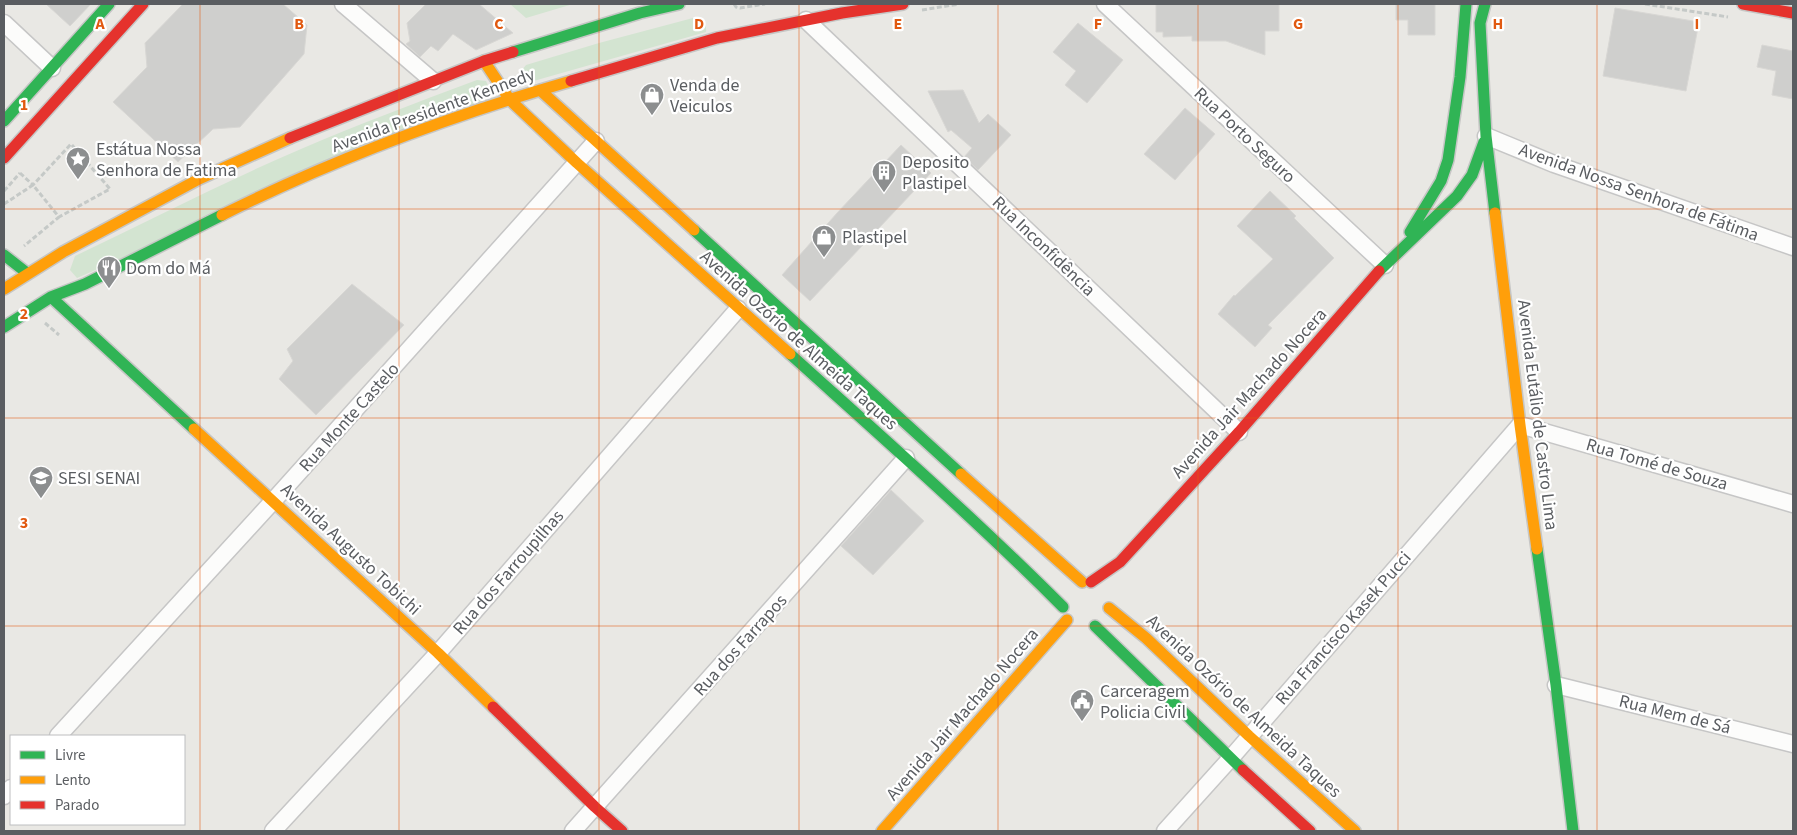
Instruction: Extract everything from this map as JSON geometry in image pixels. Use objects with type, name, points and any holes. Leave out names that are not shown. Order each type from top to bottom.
[{"type":"street","points":[[4,121],[109,4]]},
{"type":"street","points":[[4,158],[143,4]]},
{"type":"street","points":[[343,4],[433,81]]},
{"type":"street","name":"Avenida Presidente Kennedy","points":[[4,289],[63,252],[199,179],[310,129],[484,61],[640,13],[679,4]]},
{"type":"street","name":"Avenida Presidente Kennedy","points":[[4,327],[52,297],[85,284],[278,187],[380,146],[540,90],[717,38],[806,20],[903,4]]},
{"type":"street","name":"Rua Porto Seguro","points":[[1105,4],[1385,265]]},
{"type":"street","name":"Avenida Jair Machado Nocera","points":[[1403,246],[1441,181],[1448,160],[1460,77],[1466,4]]},
{"type":"street","name":"Avenida Eutálio de Castro Lima","points":[[1485,4],[1480,23],[1486,136],[1520,425],[1556,685],[1573,831]]},
{"type":"street","points":[[1743,4],[1793,13]]},
{"type":"street","name":"Rua Inconfidência","points":[[806,20],[1239,432]]},
{"type":"street","points":[[4,23],[52,68]]},
{"type":"street","name":"Avenida Ozório de Almeida Taques","points":[[484,61],[510,100],[738,309],[906,458],[1022,566],[1063,607]]},
{"type":"street","name":"Avenida Ozório de Almeida Taques","points":[[540,90],[922,439],[1146,638],[1249,736],[1355,831]]},
{"type":"street","name":"Avenida Jair Machado Nocera","points":[[1086,626],[1104,619],[1090,590],[1120,562],[1239,432],[1385,265],[1403,246],[1441,213],[1467,184],[1475,169],[1486,136]]},
{"type":"street","name":"Avenida Nossa Senhora de Fátima","points":[[1486,136],[1554,164],[1793,247]]},
{"type":"street","name":"Rua Monte Castelo","points":[[59,735],[274,500],[596,141]]},
{"type":"street","points":[[4,255],[27,273]]},
{"type":"street","points":[[5,271],[17,280]]},
{"type":"street","name":"Avenida Augusto Tobichi","points":[[52,297],[438,653],[595,807],[622,831]]},
{"type":"street","name":"Rua dos Farroupilhas","points":[[274,831],[438,653],[738,309]]},
{"type":"street","name":"Rua Tomé de Souza","points":[[1520,425],[1793,504]]},
{"type":"street","name":"Rua Francisco Kasek Pucci","points":[[1165,831],[1230,759],[1520,425]]},
{"type":"street","name":"Rua dos Farrapos","points":[[574,831],[906,458]]},
{"type":"street","name":"Avenida Jair Machado Nocera","points":[[1115,578],[1120,562]]},
{"type":"street","points":[[1090,590],[1064,598],[1063,607],[1068,620],[1086,626],[1310,831]]},
{"type":"street","name":"Avenida Jair Machado Nocera","points":[[882,831],[1068,620]]},
{"type":"street","name":"Rua Mem de Sá","points":[[1556,685],[1793,744]]},
{"type":"path","points":[[734,4],[736,8],[740,8],[765,4]]},
{"type":"path","points":[[1645,4],[1730,18]]},
{"type":"path","points":[[4,204],[33,185],[71,144],[110,189],[59,217],[17,252]]},
{"type":"path","points":[[20,173],[33,185],[59,217]]},
{"type":"path","points":[[44,323],[60,336]]},
{"type":"green space","points":[[510,4],[573,4],[526,18]]},
{"type":"green space","points":[[693,18],[703,22],[706,26],[706,32],[530,82],[523,77],[522,70],[526,65]]},
{"type":"green space","points":[[477,80],[486,81],[489,90],[482,103],[77,278],[70,270],[75,256],[187,201],[301,149]]},
{"type":"building","points":[[46,4],[91,4],[70,26]]},
{"type":"building","points":[[183,4],[283,4],[307,25],[304,54],[240,127],[213,129],[178,162],[113,102],[147,67],[145,43]]},
{"type":"building","points":[[426,4],[479,4],[513,33],[476,50],[453,34],[438,51],[431,46],[420,57],[406,44],[410,41],[407,23]]},
{"type":"building","points":[[1156,4],[1279,4],[1279,31],[1265,31],[1265,55],[1226,41],[1192,41],[1192,36],[1163,37],[1163,32],[1156,32]]},
{"type":"building","points":[[1396,4],[1435,4],[1435,35],[1408,35],[1408,20],[1396,20]]},
{"type":"building","points":[[1615,8],[1699,22],[1686,91],[1603,76]]},
{"type":"building","points":[[1078,23],[1123,60],[1087,103],[1065,85],[1076,71],[1053,52]]},
{"type":"building","points":[[1762,45],[1793,51],[1793,99],[1772,95],[1776,71],[1757,67]]},
{"type":"building","points":[[963,90],[979,123],[988,114],[1011,135],[978,170],[964,157],[972,148],[951,130],[948,132],[928,91]]},
{"type":"building","points":[[1185,108],[1215,134],[1175,180],[1144,154]]},
{"type":"building","points":[[901,145],[931,173],[810,301],[782,275]]},
{"type":"building","points":[[1270,191],[1296,216],[1294,218],[1334,258],[1268,325],[1272,328],[1255,347],[1218,314],[1234,295],[1273,259],[1237,226]]},
{"type":"building","points":[[352,284],[404,325],[316,415],[279,379],[293,361],[287,349]]},
{"type":"building","points":[[891,490],[924,521],[873,575],[841,546]]},
{"type":"traffic: fast","points":[[4,121],[109,4]]},
{"type":"traffic: fast","points":[[513,52],[640,13],[679,4]]},
{"type":"traffic: fast","points":[[1410,232],[1441,181],[1448,160],[1460,77],[1466,4]]},
{"type":"traffic: fast","points":[[1485,4],[1480,23],[1486,136],[1495,213]]},
{"type":"traffic: fast","points":[[1379,271],[1457,196],[1472,175],[1484,142]]},
{"type":"traffic: fast","points":[[4,327],[51,297],[85,284],[222,215]]},
{"type":"traffic: fast","points":[[694,230],[961,474]]},
{"type":"traffic: fast","points":[[4,255],[27,273]]},
{"type":"traffic: fast","points":[[51,297],[194,429]]},
{"type":"traffic: fast","points":[[790,354],[962,510],[1063,607]]},
{"type":"traffic: fast","points":[[1537,549],[1556,685],[1573,831]]},
{"type":"traffic: fast","points":[[1095,626],[1243,770]]},
{"type":"traffic: slow","points":[[484,61],[510,100],[577,163],[790,354]]},
{"type":"traffic: slow","points":[[222,215],[306,176],[394,140],[482,109],[571,81]]},
{"type":"traffic: slow","points":[[540,90],[694,230]]},
{"type":"traffic: slow","points":[[4,289],[63,252],[199,179],[290,138]]},
{"type":"traffic: slow","points":[[1495,213],[1537,549]]},
{"type":"traffic: slow","points":[[194,429],[438,653],[493,707]]},
{"type":"traffic: slow","points":[[961,474],[1082,582]]},
{"type":"traffic: slow","points":[[1109,608],[1146,638],[1249,736],[1355,831]]},
{"type":"traffic: slow","points":[[882,831],[1067,620]]},
{"type":"traffic: jam","points":[[4,158],[143,4]]},
{"type":"traffic: jam","points":[[571,81],[717,38],[842,13],[903,4]]},
{"type":"traffic: jam","points":[[1743,4],[1793,13]]},
{"type":"traffic: jam","points":[[290,138],[484,61],[513,52]]},
{"type":"traffic: jam","points":[[1091,582],[1120,562],[1239,432],[1379,271]]},
{"type":"traffic: jam","points":[[493,707],[622,831]]},
{"type":"traffic: jam","points":[[1243,770],[1310,831]]},
{"type":"place","name":"Venda de Veiculos","points":[[652,116]]},
{"type":"place","name":"Estátua Nossa Senhora de Fatima","points":[[78,180]]},
{"type":"place","name":"Deposito Plastipel","points":[[884,193]]},
{"type":"place","name":"Plastipel","points":[[824,258]]},
{"type":"place","name":"Dom do Má","points":[[109,289]]},
{"type":"place","name":"SESI SENAI","points":[[41,499]]},
{"type":"place","name":"Carceragem Policia Civil","points":[[1082,722]]}]
